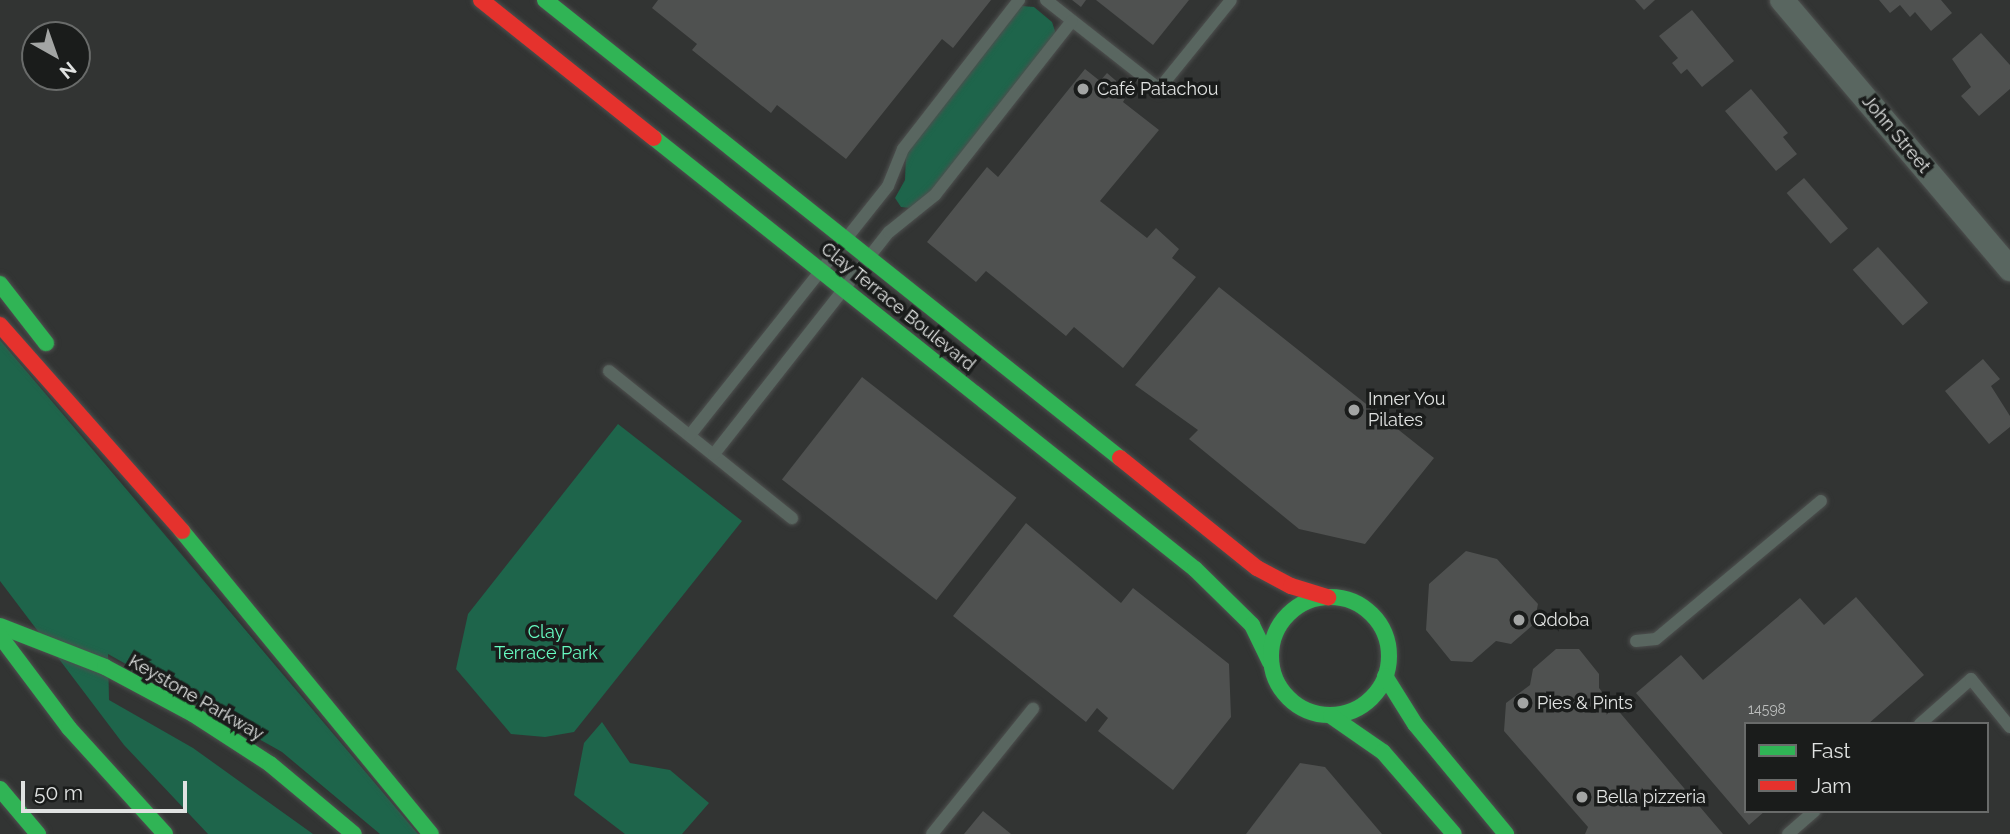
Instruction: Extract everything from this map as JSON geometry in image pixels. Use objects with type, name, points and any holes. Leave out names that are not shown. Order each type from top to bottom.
[{"type":"main road","name":"Clay Terrace Boulevard","points":[[481,0],[1231,600],[1252,625],[1270,662]]},
{"type":"main road","name":"Clay Terrace Boulevard","points":[[545,0],[1257,568],[1291,586],[1328,597]]},
{"type":"main road","points":[[0,284],[58,358]]},
{"type":"main road","points":[[0,325],[145,485],[330,704],[431,834]]},
{"type":"main road","points":[[72,379],[145,485]]},
{"type":"main road","points":[[1331,716],[1370,700],[1385,676],[1389,650],[1381,625],[1363,607],[1328,597],[1301,604],[1280,622],[1270,662],[1280,690],[1305,710],[1331,716],[1383,752],[1454,834]]},
{"type":"main road","name":"Keystone Parkway","points":[[0,626],[105,667],[229,736],[354,834]]},
{"type":"main road","points":[[0,636],[69,728],[164,834]]},
{"type":"main road","points":[[1385,676],[1415,724],[1507,834]]},
{"type":"main road","points":[[330,704],[442,818]]},
{"type":"main road","points":[[0,789],[38,834]]},
{"type":"street","name":"John Street","points":[[1782,0],[2010,269]]},
{"type":"lane","points":[[690,435],[888,186],[902,149],[1018,0]]},
{"type":"lane","points":[[1046,0],[1159,89],[1231,0]]},
{"type":"lane","points":[[714,454],[888,232],[935,195],[1072,21]]},
{"type":"lane","points":[[609,371],[792,518]]},
{"type":"lane","points":[[1636,642],[1656,639],[1821,501]]},
{"type":"lane","points":[[1922,722],[1971,680],[2010,727]]},
{"type":"lane","points":[[932,834],[1033,709]]},
{"type":"lane","points":[[1787,834],[1812,813]]},
{"type":"green space","points":[[1022,6],[1034,7],[1052,22],[1056,34],[929,195],[910,208],[901,207],[895,198],[905,180],[906,152]]},
{"type":"green space","points":[[0,340],[418,834],[380,834],[282,752],[108,654],[109,700],[193,748],[313,834],[208,834],[124,745],[0,581]]},
{"type":"green space","name":"Clay Terrace Park","points":[[618,424],[742,521],[574,732],[545,737],[511,734],[456,669],[468,614]]},
{"type":"green space","points":[[602,722],[630,763],[670,770],[709,803],[682,834],[625,834],[574,795],[584,743]]},
{"type":"building","points":[[658,0],[991,0],[953,48],[942,39],[846,159],[777,105],[771,113],[692,50],[697,44],[652,8]]},
{"type":"building","points":[[1072,0],[1086,0],[1081,7]]},
{"type":"building","points":[[1096,0],[1189,0],[1153,45]]},
{"type":"building","points":[[1635,0],[1655,0],[1644,10]]},
{"type":"building","points":[[1879,0],[1941,0],[1952,13],[1931,31],[1915,12],[1910,17],[1900,5],[1890,13]]},
{"type":"building","points":[[1692,10],[1734,61],[1702,87],[1687,69],[1681,74],[1672,63],[1678,58],[1659,36]]},
{"type":"building","points":[[1981,33],[2010,65],[2010,89],[1979,116],[1961,96],[1971,87],[1952,59]]},
{"type":"building","points":[[1085,69],[1100,81],[1107,73],[1129,92],[1123,102],[1159,130],[1100,201],[1147,238],[1156,228],[1179,249],[1172,258],[1196,277],[1123,368],[1074,327],[1066,336],[986,271],[976,282],[927,242],[987,167],[998,177]]},
{"type":"building","points":[[1751,89],[1788,133],[1783,137],[1797,154],[1776,171],[1725,111]]},
{"type":"building","points":[[1804,178],[1848,229],[1831,244],[1787,193]]},
{"type":"building","points":[[1878,247],[1928,303],[1903,325],[1853,270]]},
{"type":"building","points":[[1219,287],[1434,458],[1365,544],[1299,529],[1189,439],[1198,430],[1135,385]]},
{"type":"building","points":[[1983,359],[2000,379],[1991,386],[2010,416],[2010,427],[1989,444],[1945,391]]},
{"type":"building","points":[[862,377],[1016,498],[936,600],[782,479]]},
{"type":"building","points":[[1026,523],[1121,603],[1133,588],[1229,664],[1231,717],[1173,790],[1098,731],[1108,718],[1097,708],[1086,722],[953,616]]},
{"type":"building","points":[[1466,551],[1497,559],[1538,604],[1534,624],[1511,644],[1496,641],[1472,662],[1451,661],[1426,630],[1429,584]]},
{"type":"building","points":[[1856,597],[1924,675],[1870,722],[1744,722],[1744,813],[1763,813],[1749,825],[1636,693],[1681,655],[1703,680],[1800,598],[1824,625]]},
{"type":"building","points":[[1556,649],[1579,649],[1599,674],[1599,688],[1723,834],[1585,834],[1588,827],[1504,731],[1506,703],[1530,685],[1533,669]]},
{"type":"building","points":[[1300,763],[1325,767],[1382,834],[1246,834]]},
{"type":"building","points":[[983,811],[1011,834],[964,834]]},
{"type":"traffic: fast","points":[[545,0],[1120,458]]},
{"type":"traffic: fast","points":[[654,138],[1195,569],[1252,625],[1270,662]]},
{"type":"traffic: fast","points":[[0,284],[46,343]]},
{"type":"traffic: fast","points":[[182,531],[431,834]]},
{"type":"traffic: fast","points":[[1330,597],[1353,601],[1372,614],[1385,633],[1389,656],[1385,679],[1372,698],[1353,711],[1330,715],[1307,711],[1288,698],[1275,679],[1271,656],[1275,633],[1288,614],[1307,601],[1330,597]]},
{"type":"traffic: fast","points":[[0,626],[105,667],[193,714],[270,764],[354,834]]},
{"type":"traffic: fast","points":[[0,636],[69,728],[165,834]]},
{"type":"traffic: fast","points":[[1385,676],[1415,724],[1506,834]]},
{"type":"traffic: fast","points":[[1331,716],[1383,752],[1454,834]]},
{"type":"traffic: fast","points":[[0,789],[38,834]]},
{"type":"traffic: jam","points":[[481,0],[654,138]]},
{"type":"traffic: jam","points":[[0,325],[182,531]]},
{"type":"traffic: jam","points":[[1120,458],[1257,568],[1291,586],[1328,597]]},
{"type":"place","name":"Café Patachou","points":[[1083,89]]},
{"type":"place","name":"Inner You Pilates","points":[[1354,410]]},
{"type":"place","name":"Qdoba","points":[[1519,620]]},
{"type":"place","name":"Pies & Pints","points":[[1523,703]]},
{"type":"place","name":"Bella pizzeria","points":[[1582,797]]}]
